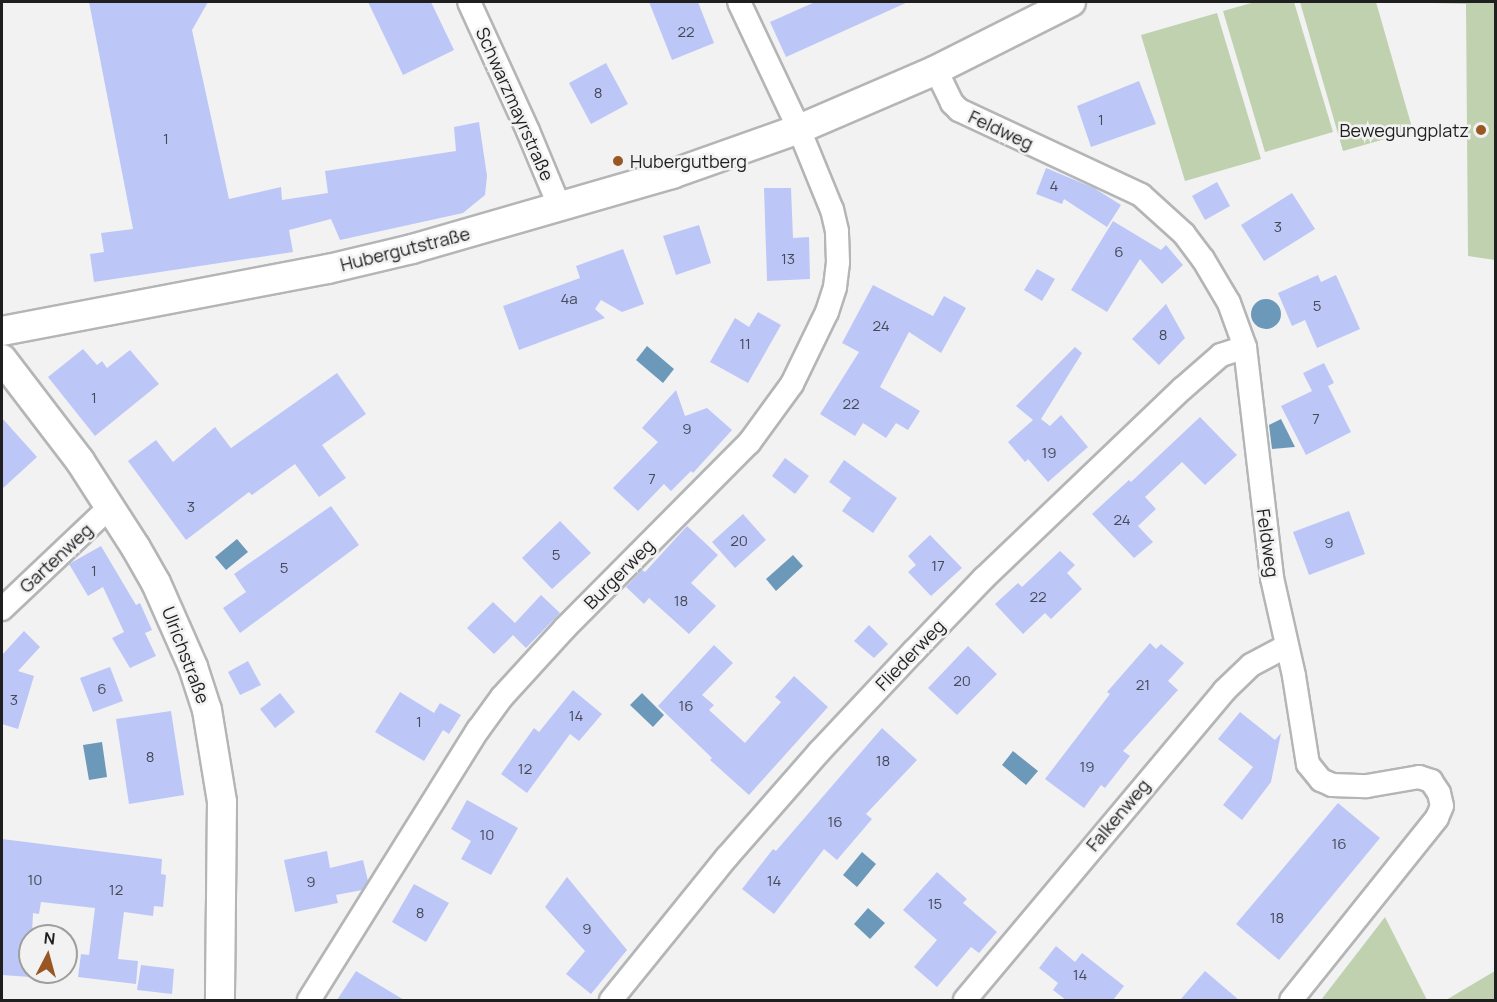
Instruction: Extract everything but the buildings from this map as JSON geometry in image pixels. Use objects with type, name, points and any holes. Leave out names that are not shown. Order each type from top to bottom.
[{"type":"street","name":"Schwarzmayrstraße","points":[[469,2],[528,131],[560,208]]},
{"type":"street","name":"Burgerweg","points":[[309,1000],[478,730],[502,697],[565,628],[749,443],[792,384],[827,312],[835,287],[838,262],[837,231],[832,210],[799,129],[739,2]]},
{"type":"street","name":"Hubergutstraße","points":[[2,331],[328,269],[560,208],[672,174],[799,129],[936,70],[1071,2]]},
{"type":"street","name":"Feldweg","points":[[936,70],[952,104],[959,110],[1114,180],[1142,195],[1184,234],[1203,259],[1229,303],[1245,347],[1264,524],[1286,646],[1294,676],[1308,764],[1314,774],[1332,785],[1351,787],[1419,777],[1431,781],[1440,793],[1442,806],[1437,818],[1291,1000]]},
{"type":"street","name":"Fliederweg","points":[[611,1000],[727,857],[819,752],[984,578],[1182,389],[1221,355],[1245,347]]},
{"type":"street","name":"Ulrichstraße","points":[[2,359],[80,461],[156,583],[176,625],[207,710],[217,760],[222,802],[220,1000]]},
{"type":"street","name":"Gartenweg","points":[[2,609],[110,507]]},
{"type":"street","name":"Falkenweg","points":[[965,1000],[1224,691],[1258,660],[1286,646]]},
{"type":"green space","points":[[1255,2],[1294,2],[1333,132],[1265,152],[1223,11]]},
{"type":"green space","points":[[1300,2],[1376,2],[1413,131],[1343,151]]},
{"type":"green space","name":"Bewegungplatz","points":[[1396,2],[1495,2],[1495,260],[1468,256],[1466,4]]},
{"type":"green space","points":[[1217,13],[1261,159],[1185,181],[1141,35]]},
{"type":"green space","points":[[1385,917],[1427,1000],[1321,1000]]},
{"type":"green space","points":[[1495,971],[1495,1000],[1446,1000]]},
{"type":"water","points":[[1266,299],[1277,303],[1281,314],[1277,325],[1266,329],[1255,325],[1251,314],[1255,303]]},
{"type":"water","points":[[647,346],[674,369],[663,383],[636,360]]},
{"type":"water","points":[[1281,419],[1295,447],[1272,449],[1269,425]]},
{"type":"water","points":[[237,539],[248,552],[226,570],[215,557]]},
{"type":"water","points":[[793,555],[803,566],[776,591],[766,579]]},
{"type":"water","points":[[642,693],[664,715],[653,727],[630,705]]},
{"type":"water","points":[[102,742],[107,777],[89,780],[83,745]]},
{"type":"water","points":[[1013,751],[1038,771],[1026,785],[1002,765]]},
{"type":"water","points":[[862,852],[876,864],[857,887],[843,875]]},
{"type":"water","points":[[868,908],[885,923],[870,939],[854,924]]},
{"type":"place","name":"Bewegungplatz","points":[[1481,130]]},
{"type":"place","name":"Hubergutberg","points":[[618,161]]}]
